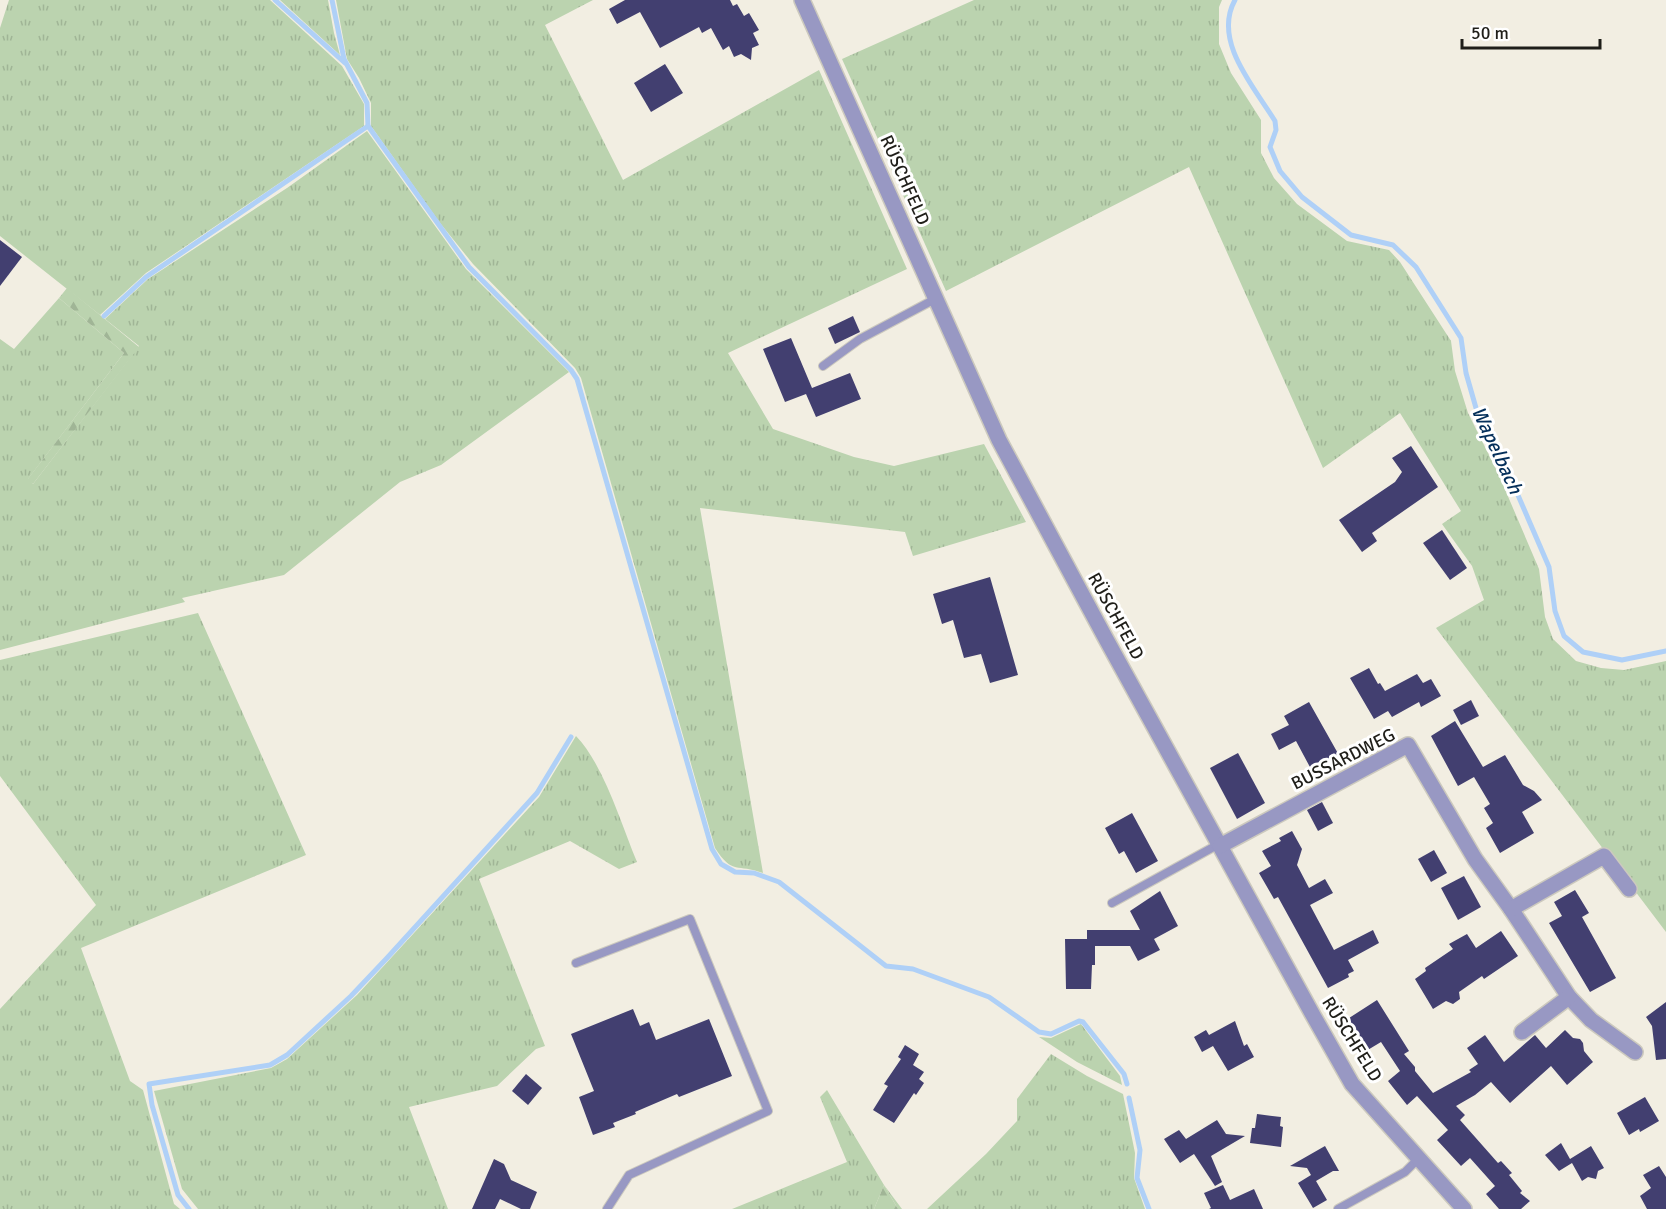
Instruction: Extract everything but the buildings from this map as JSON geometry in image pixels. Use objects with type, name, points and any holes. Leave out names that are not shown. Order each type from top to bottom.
[{"type":"street","name":"RÜSCHFELD","points":[[802,0],[999,440],[1220,845],[1352,1084],[1464,1209]]},
{"type":"street","name":"BUSSARDWEG","points":[[1220,845],[1408,745],[1475,859],[1511,909],[1569,998],[1591,1020],[1635,1052]]},
{"type":"street","points":[[1511,909],[1604,856],[1629,889]]},
{"type":"street","points":[[1522,1032],[1569,998]]},
{"type":"lane","points":[[823,366],[860,339],[936,298]]},
{"type":"lane","points":[[1112,903],[1220,845]]},
{"type":"lane","points":[[576,963],[690,919],[768,1111],[629,1175],[607,1209]]},
{"type":"lane","points":[[1338,1209],[1405,1172],[1419,1158]]},
{"type":"green space","points":[[9,0],[270,0],[342,66],[364,104],[364,126],[146,273],[100,315],[0,236],[0,28]]},
{"type":"green space","points":[[280,0],[328,0],[340,55]]},
{"type":"green space","points":[[336,0],[593,0],[545,25],[623,180],[819,70],[907,269],[728,353],[773,429],[854,457],[894,466],[984,444],[1026,522],[913,556],[905,532],[700,508],[763,873],[731,866],[715,848],[581,378],[575,368],[473,264],[440,223],[371,126],[371,103],[347,59]]},
{"type":"green space","points":[[974,0],[1222,0],[1219,7],[1219,44],[1231,73],[1261,120],[1261,153],[1274,178],[1297,204],[1347,241],[1389,250],[1400,262],[1451,341],[1455,371],[1468,413],[1498,473],[1539,569],[1545,617],[1553,639],[1576,661],[1601,668],[1624,670],[1666,661],[1666,932],[1436,628],[1484,600],[1472,566],[1442,524],[1461,511],[1400,413],[1323,468],[1189,167],[946,291],[842,59]]},
{"type":"green space","points":[[367,131],[466,269],[569,372],[441,465],[400,482],[284,575],[182,598],[185,602],[0,650],[0,339],[14,349],[59,298],[124,353],[28,479],[33,484],[139,346],[105,319],[148,279],[287,188]]},
{"type":"green space","points":[[67,288],[139,347],[33,484],[27,480],[124,353],[59,298]]},
{"type":"green space","points":[[198,613],[306,855],[81,948],[130,1081],[143,1090],[174,1204],[180,1209],[0,1209],[0,1009],[96,905],[0,776],[0,660]]},
{"type":"green space","points":[[576,736],[586,748],[603,779],[637,862],[619,869],[570,841],[479,879],[545,1046],[536,1049],[497,1086],[409,1107],[448,1209],[198,1209],[182,1189],[154,1091],[271,1068],[287,1059],[357,995],[539,797]]},
{"type":"green space","points":[[1081,1024],[1120,1076],[1122,1085],[1077,1062],[1039,1037],[1051,1038]]},
{"type":"green space","points":[[1051,1054],[1123,1094],[1135,1153],[1134,1178],[1145,1209],[927,1209],[986,1154],[1017,1121],[1017,1099]]},
{"type":"green space","points":[[827,1090],[884,1185],[874,1209],[732,1209],[847,1162],[820,1097]]},
{"type":"green space","points":[[884,1185],[902,1209],[898,1209]]},
{"type":"green space","points":[[884,1185],[898,1209],[874,1209]]},
{"type":"waterway","points":[[275,0],[345,63]]},
{"type":"waterway","points":[[332,0],[344,59],[367,103],[368,126],[469,267],[571,370],[577,379],[712,849],[721,864],[735,872],[754,873],[779,882],[886,966],[913,969],[989,997],[1039,1032],[1051,1034],[1079,1021],[1083,1022],[1124,1074],[1127,1084]]},
{"type":"waterway","name":"Wapelbach","points":[[1235,0],[1229,16],[1232,48],[1247,79],[1275,121],[1276,130],[1270,147],[1280,171],[1302,197],[1351,235],[1393,245],[1416,267],[1461,338],[1466,373],[1478,415],[1508,472],[1549,567],[1555,611],[1564,636],[1583,652],[1622,660],[1666,651]]},
{"type":"waterway","points":[[104,316],[146,277],[368,126]]},
{"type":"waterway","points":[[189,1209],[178,1195],[152,1105],[149,1084],[270,1065],[287,1055],[351,996],[537,793],[571,737]]},
{"type":"waterway","points":[[1129,1098],[1140,1150],[1137,1178],[1149,1209]]}]
